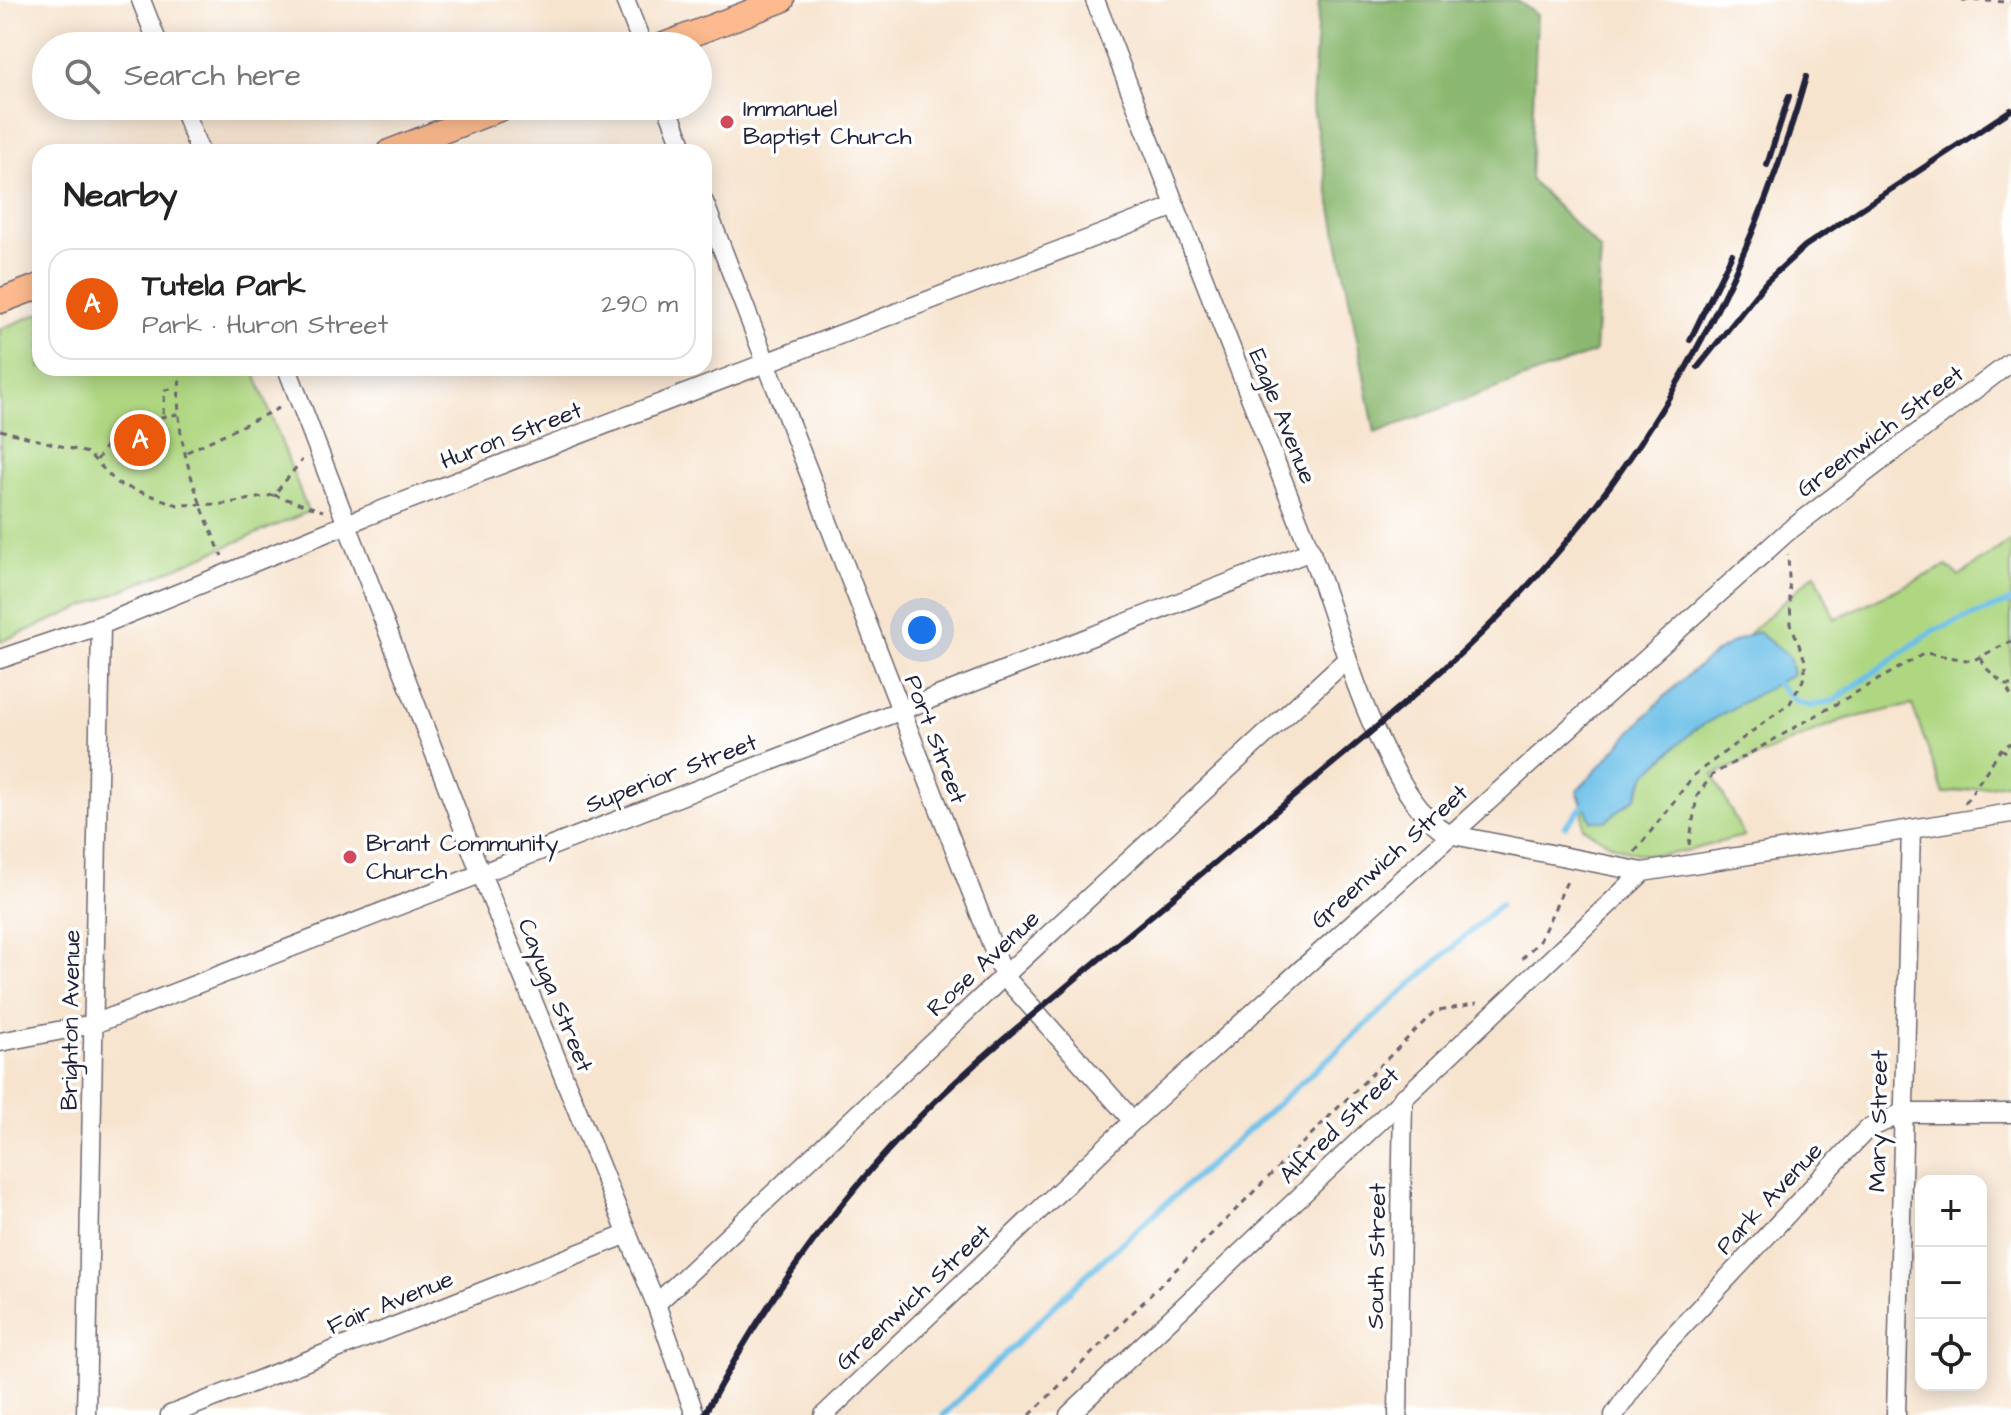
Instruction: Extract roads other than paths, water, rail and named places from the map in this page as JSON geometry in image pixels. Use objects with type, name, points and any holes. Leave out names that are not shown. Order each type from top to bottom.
[{"type":"main road","points":[[698,32],[782,0]]},
{"type":"main road","points":[[410,144],[471,120]]},
{"type":"main road","points":[[0,301],[32,289]]},
{"type":"street","points":[[141,0],[154,32]]},
{"type":"street","points":[[625,0],[638,32]]},
{"type":"street","name":"Eagle Avenue","points":[[1095,0],[1311,551],[1346,660],[1384,751],[1426,820],[1448,834]]},
{"type":"street","points":[[187,120],[197,144]]},
{"type":"street","points":[[672,120],[682,144]]},
{"type":"street","name":"Huron Street","points":[[0,659],[101,625],[346,524],[1175,206]]},
{"type":"street","name":"Port Street","points":[[712,223],[1004,976],[1133,1121]]},
{"type":"street","name":"Greenwich Street","points":[[824,1415],[1133,1121],[1448,834],[1786,533],[2011,362]]},
{"type":"street","name":"Cayuga Street","points":[[290,376],[481,872],[656,1304],[695,1415]]},
{"type":"street","name":"Superior Street","points":[[0,1042],[94,1024],[1311,551]]},
{"type":"street","name":"Brighton Avenue","points":[[86,1415],[101,625]]},
{"type":"street","name":"Rose Avenue","points":[[656,1304],[1346,660]]},
{"type":"street","points":[[1448,834],[1643,872],[2011,813]]},
{"type":"street","name":"Mary Street","points":[[1896,1415],[1911,829]]},
{"type":"street","name":"Alfred Street","points":[[1069,1415],[1643,872]]},
{"type":"street","name":"South Street","points":[[1398,1415],[1403,1097]]},
{"type":"street","name":"Park Avenue","points":[[1614,1415],[1660,1350],[1866,1130],[1902,1113],[2011,1113]]},
{"type":"street","name":"Fair Avenue","points":[[170,1415],[628,1234]]},
{"type":"water","points":[[1758,632],[1789,657],[1793,674],[1694,730],[1646,775],[1636,797],[1606,821],[1591,821],[1577,791],[1686,677],[1735,641]]},
{"type":"waterway","points":[[1772,679],[1797,702],[1810,706],[1833,701],[1933,631],[2011,601]]},
{"type":"waterway","points":[[1565,826],[1586,803]]},
{"type":"waterway","points":[[943,1415],[1086,1275],[1500,905]]},
{"type":"railway","points":[[704,1415],[747,1340],[794,1268],[846,1199],[923,1113],[1008,1035],[1433,679],[1498,617],[1552,559],[1646,433],[1687,366],[1755,226],[1783,152],[1806,77]]},
{"type":"railway","points":[[1767,165],[1789,96]]},
{"type":"railway","points":[[1698,367],[1766,282],[1805,246],[2011,110]]},
{"type":"railway","points":[[1690,340],[1732,254]]},
{"type":"place","name":"Immanuel Baptist Church","points":[[727,122]]},
{"type":"place","name":"Tutela Park","points":[[140,440]]},
{"type":"place","name":"Brant Community Church","points":[[350,857]]}]
